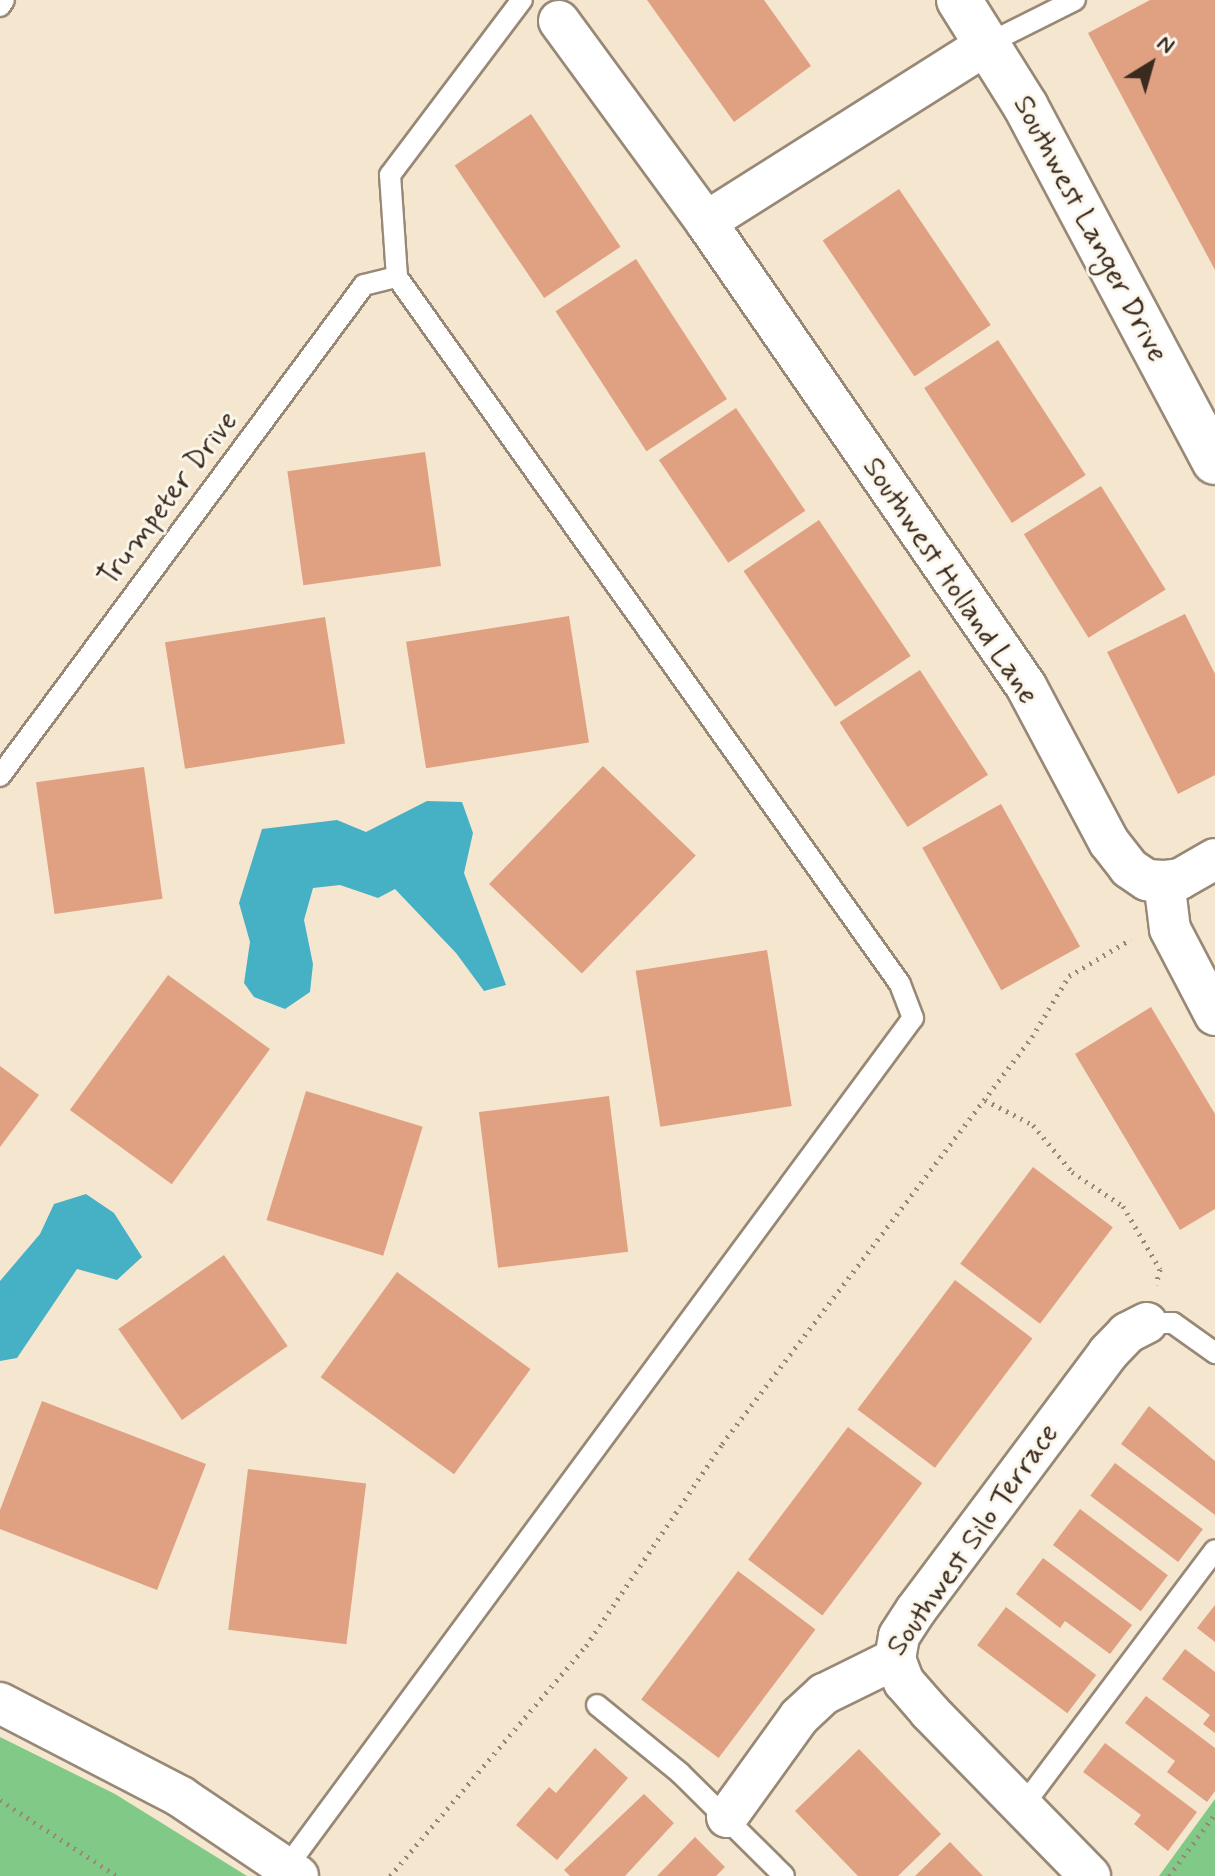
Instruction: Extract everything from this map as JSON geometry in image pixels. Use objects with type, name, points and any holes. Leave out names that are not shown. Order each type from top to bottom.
[{"type":"street","name":"Southwest Langer Drive","points":[[959,0],[989,43],[1215,462]]},
{"type":"street","name":"Southwest Holland Lane","points":[[559,21],[706,222],[1026,686],[1109,842],[1129,868],[1147,880],[1164,881]]},
{"type":"street","points":[[706,222],[989,43]]},
{"type":"street","points":[[1215,859],[1164,881],[1170,929],[1215,1015]]},
{"type":"street","name":"Southwest Silo Terrace","points":[[727,1817],[799,1717],[824,1694],[895,1659],[899,1636],[916,1610],[1099,1365],[1127,1333],[1147,1323]]},
{"type":"street","points":[[895,1659],[913,1692],[1090,1876]]},
{"type":"street","points":[[0,1703],[181,1797],[292,1872]]},
{"type":"lane","points":[[0,6],[4,0]]},
{"type":"lane","points":[[292,1872],[913,1018],[891,971],[397,277],[390,175],[522,0]]},
{"type":"lane","points":[[989,43],[1075,0]]},
{"type":"lane","name":"Trumpeter Drive","points":[[0,776],[364,285],[397,277]]},
{"type":"lane","points":[[1147,1323],[1173,1323],[1215,1353]]},
{"type":"lane","points":[[1022,1807],[1215,1550]]},
{"type":"lane","points":[[597,1705],[727,1817],[784,1876]]},
{"type":"path","points":[[390,1876],[586,1646],[722,1444],[985,1100],[1069,976],[1143,931],[1170,929]]},
{"type":"path","points":[[985,1100],[1033,1125],[1072,1172],[1123,1206],[1160,1269],[1147,1323]]},
{"type":"path","points":[[0,1800],[117,1876]]},
{"type":"path","points":[[1169,1876],[1215,1814]]},
{"type":"green space","points":[[0,1737],[115,1794],[247,1876],[0,1876]]},
{"type":"green space","points":[[1215,1799],[1215,1876],[1159,1876]]},
{"type":"water","points":[[427,801],[462,802],[473,833],[464,873],[506,985],[484,991],[456,953],[395,889],[378,898],[340,885],[313,888],[304,920],[313,964],[310,992],[285,1009],[254,997],[244,983],[250,942],[239,903],[262,829],[337,820],[366,832]]},
{"type":"water","points":[[86,1194],[114,1213],[142,1257],[117,1280],[77,1269],[17,1358],[0,1361],[0,1281],[40,1234],[54,1204]]},
{"type":"building","points":[[647,0],[764,0],[811,66],[734,122]]},
{"type":"building","points":[[1150,0],[1215,0],[1215,270],[1088,33]]},
{"type":"building","points":[[531,114],[620,247],[544,298],[455,165]]},
{"type":"building","points":[[899,189],[991,325],[914,376],[823,240]]},
{"type":"building","points":[[636,259],[727,399],[646,451],[555,311]]},
{"type":"building","points":[[998,340],[1086,475],[1012,523],[924,388]]},
{"type":"building","points":[[736,408],[805,511],[728,563],[659,460]]},
{"type":"building","points":[[425,452],[441,566],[303,585],[287,471]]},
{"type":"building","points":[[1101,486],[1166,589],[1088,638],[1024,534]]},
{"type":"building","points":[[819,520],[911,656],[835,707],[744,571]]},
{"type":"building","points":[[1185,614],[1215,674],[1215,775],[1178,794],[1107,652]]},
{"type":"building","points":[[569,616],[589,742],[426,768],[406,642]]},
{"type":"building","points":[[325,617],[345,743],[185,769],[165,642]]},
{"type":"building","points":[[920,670],[988,775],[908,827],[839,722]]},
{"type":"building","points":[[603,766],[696,856],[582,974],[489,884]]},
{"type":"building","points":[[144,767],[163,899],[55,914],[36,782]]},
{"type":"building","points":[[1001,804],[1080,947],[1001,990],[922,848]]},
{"type":"building","points":[[767,950],[792,1106],[660,1127],[636,971]]},
{"type":"building","points":[[168,975],[270,1049],[172,1184],[70,1110]]},
{"type":"building","points":[[1151,1007],[1215,1114],[1215,1209],[1180,1230],[1075,1054]]},
{"type":"building","points":[[0,1066],[39,1095],[0,1147]]},
{"type":"building","points":[[306,1091],[423,1127],[383,1256],[267,1220]]},
{"type":"building","points":[[609,1096],[628,1252],[498,1268],[479,1112]]},
{"type":"building","points":[[1033,1167],[1113,1227],[1040,1324],[960,1264]]},
{"type":"building","points":[[224,1255],[288,1346],[182,1420],[118,1329]]},
{"type":"building","points":[[397,1272],[530,1369],[454,1474],[321,1377]]},
{"type":"building","points":[[955,1280],[1032,1338],[935,1468],[858,1409]]},
{"type":"building","points":[[42,1401],[206,1464],[157,1590],[0,1529],[0,1510]]},
{"type":"building","points":[[1149,1406],[1215,1461],[1215,1515],[1121,1444]]},
{"type":"building","points":[[848,1427],[922,1483],[822,1616],[748,1560]]},
{"type":"building","points":[[1115,1463],[1203,1529],[1178,1562],[1090,1496]]},
{"type":"building","points":[[248,1469],[366,1484],[346,1644],[228,1630]]},
{"type":"building","points":[[1080,1509],[1168,1575],[1141,1611],[1053,1545]]},
{"type":"building","points":[[1043,1558],[1132,1625],[1110,1654],[1065,1621],[1060,1628],[1016,1594]]},
{"type":"building","points":[[738,1571],[815,1629],[719,1758],[641,1700]]},
{"type":"building","points":[[1215,1605],[1215,1642],[1197,1628]]},
{"type":"building","points":[[1006,1607],[1096,1675],[1067,1713],[977,1645]]},
{"type":"building","points":[[1185,1649],[1215,1672],[1215,1733],[1203,1724],[1210,1715],[1162,1679]]},
{"type":"building","points":[[1146,1696],[1215,1748],[1215,1791],[1207,1802],[1167,1772],[1175,1761],[1125,1723]]},
{"type":"building","points":[[1105,1743],[1197,1812],[1168,1851],[1134,1824],[1141,1815],[1083,1772]]},
{"type":"building","points":[[595,1748],[628,1778],[557,1860],[516,1825],[549,1787],[556,1793]]},
{"type":"building","points":[[859,1749],[941,1834],[898,1876],[858,1876],[795,1811]]},
{"type":"building","points":[[644,1794],[674,1823],[625,1876],[570,1876],[564,1870]]},
{"type":"building","points":[[695,1837],[725,1867],[716,1876],[657,1876]]},
{"type":"building","points":[[950,1842],[983,1876],[915,1876]]}]
